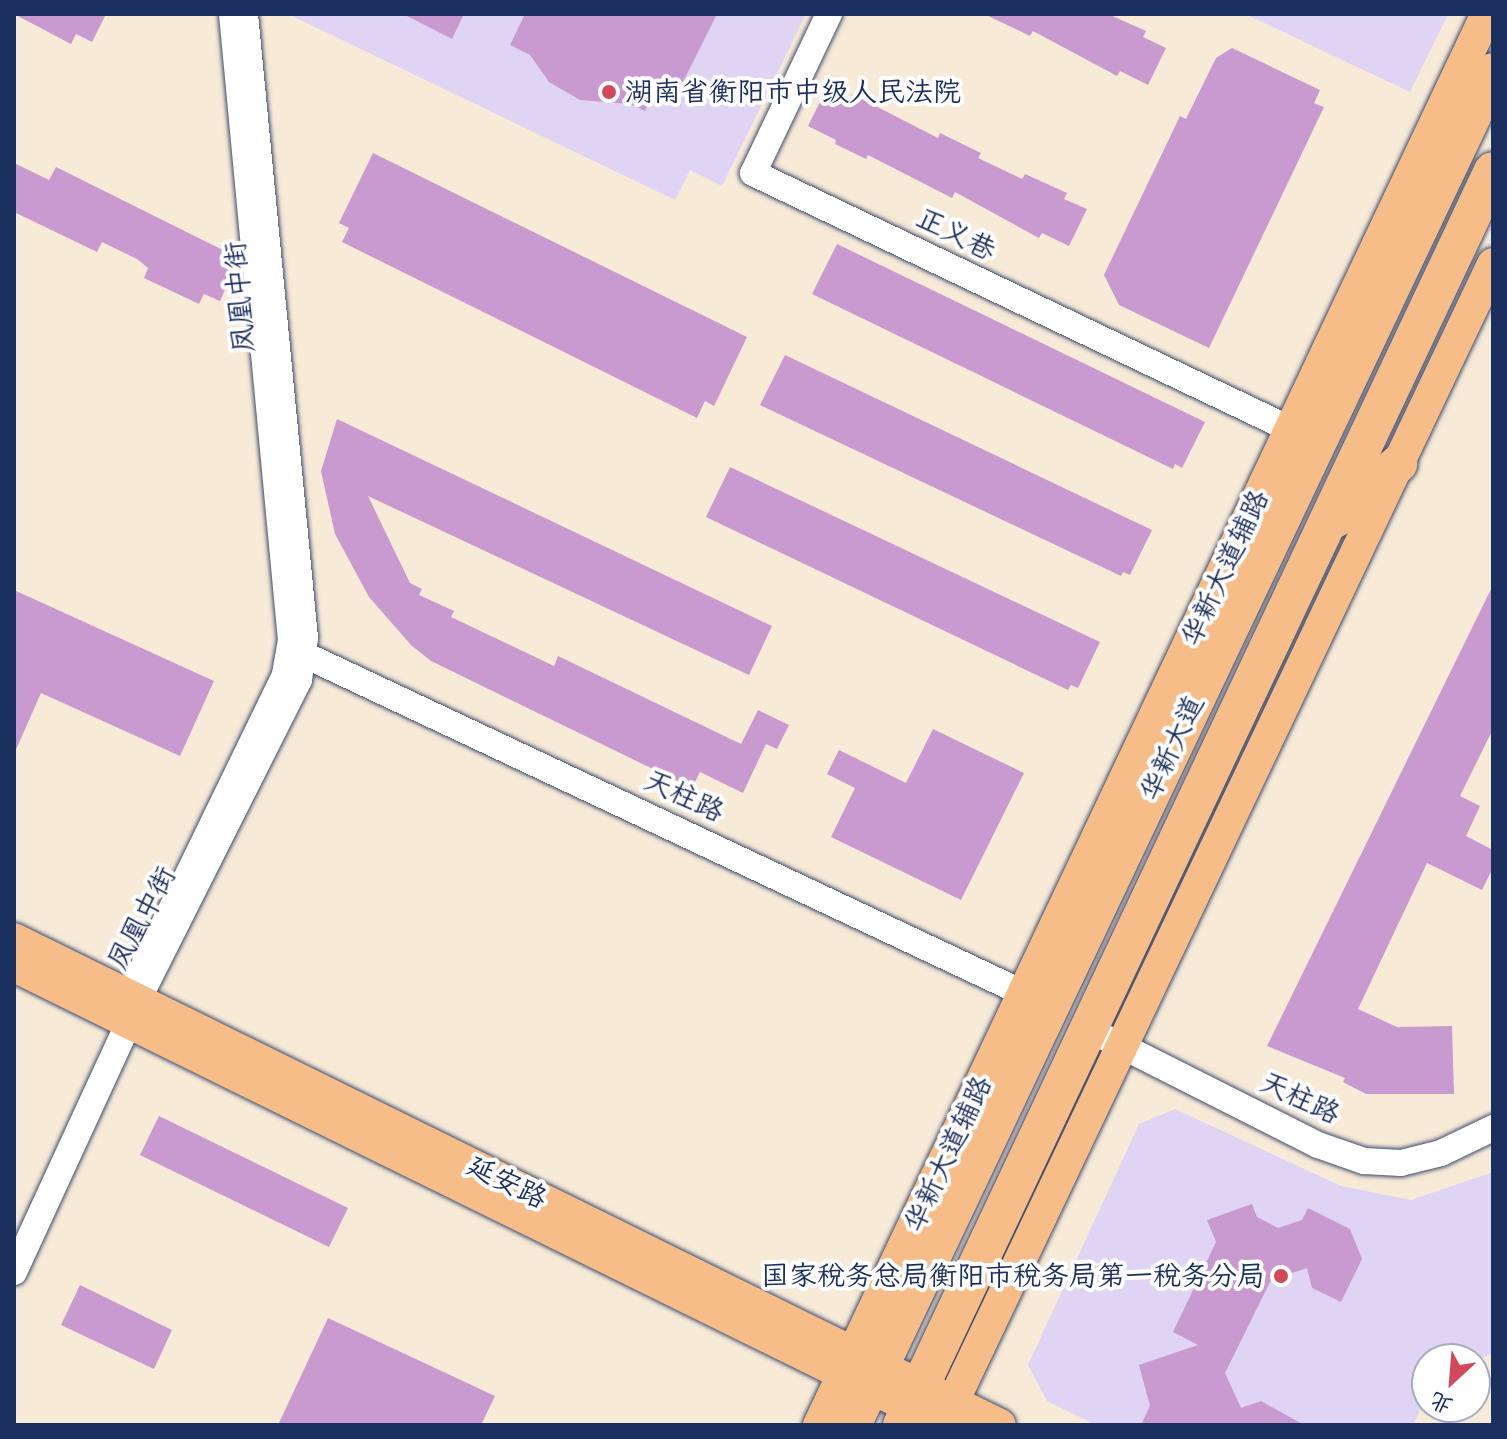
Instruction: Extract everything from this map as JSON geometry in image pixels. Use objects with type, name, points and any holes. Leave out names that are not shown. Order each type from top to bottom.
[{"type":"highway","name":"华新大道","points":[[852,1425],[862,1370],[1383,267],[1493,72]]},
{"type":"highway","name":"华新大道","points":[[931,1413],[1088,1029],[1493,171]]},
{"type":"highway","points":[[1324,529],[1398,464]]},
{"type":"main road","name":"华新大道辅路","points":[[1037,999],[1290,429],[1383,267],[1487,14]]},
{"type":"main road","points":[[931,1413],[1122,1046],[1493,264]]},
{"type":"main road","name":"延安路","points":[[14,939],[129,1009],[862,1370],[931,1413],[1000,1425]]},
{"type":"main road","name":"延安路","points":[[14,966],[129,1009]]},
{"type":"main road","points":[[819,1425],[862,1370]]},
{"type":"street","name":"凤凰中街","points":[[232,14],[297,650]]},
{"type":"street","name":"凤凰中街","points":[[14,1272],[124,1033],[133,988],[297,650],[245,14]]},
{"type":"street","name":"正义巷","points":[[829,14],[753,173],[1290,429]]},
{"type":"street","name":"天柱路","points":[[297,650],[1037,999]]},
{"type":"street","name":"凤凰中街","points":[[14,1244],[129,1009]]},
{"type":"street","name":"天柱路","points":[[1088,1029],[1318,1145],[1364,1161],[1401,1163],[1428,1157],[1493,1128]]},
{"type":"shaded area","name":"湖南省衡阳市中级人民法院","points":[[288,14],[806,14],[722,186],[690,170],[675,200]]},
{"type":"shaded area","points":[[1245,14],[1448,14],[1410,92]]},
{"type":"shaded area","name":"国家税务总局衡阳市税务局第一税务分局","points":[[1175,1109],[1341,1186],[1411,1200],[1493,1172],[1493,1353],[1491,1343],[1411,1343],[1413,1425],[1096,1425],[1047,1401],[1028,1365],[1139,1124]]},
{"type":"building","points":[[14,14],[106,14],[92,42],[76,34],[71,44]]},
{"type":"building","points":[[403,14],[464,14],[452,39]]},
{"type":"building","points":[[525,14],[717,14],[677,94],[658,85],[645,111],[630,104],[580,100],[549,82],[530,55],[510,45]]},
{"type":"building","points":[[984,14],[1108,14],[1146,31],[1143,37],[1166,48],[1148,85],[1120,71],[1117,76],[1033,31],[1030,36]]},
{"type":"building","points":[[1232,48],[1320,90],[1314,103],[1324,107],[1209,348],[1119,305],[1104,275],[1180,116],[1186,119],[1216,58]]},
{"type":"building","points":[[831,93],[849,101],[852,94],[938,138],[940,133],[981,153],[978,158],[1022,179],[1025,174],[1067,193],[1064,199],[1087,209],[1069,246],[1042,233],[1039,238],[955,192],[952,198],[868,155],[866,159],[835,144],[836,140],[808,126],[824,94]]},
{"type":"building","points":[[373,153],[747,337],[714,406],[705,401],[697,418],[342,242],[349,228],[339,223]]},
{"type":"building","points":[[14,163],[49,180],[56,167],[239,258],[220,301],[204,294],[199,304],[144,278],[148,268],[137,259],[102,242],[97,252],[14,212]]},
{"type":"building","points":[[837,244],[1205,422],[1182,468],[1175,464],[1173,469],[812,294]]},
{"type":"building","points":[[785,355],[1152,530],[1130,575],[1123,572],[1121,576],[760,405]]},
{"type":"building","points":[[337,419],[772,626],[749,675],[368,496],[410,583],[422,589],[419,595],[454,611],[451,617],[554,666],[558,656],[741,744],[758,710],[789,725],[777,749],[766,744],[743,793],[700,772],[692,788],[431,661],[411,645],[369,597],[335,534],[321,471]]},
{"type":"building","points":[[730,467],[1100,642],[1078,688],[1071,685],[1068,690],[706,517]]},
{"type":"building","points":[[1493,585],[1493,729],[1460,796],[1480,806],[1466,836],[1493,850],[1493,868],[1482,890],[1427,863],[1358,1009],[1397,1027],[1452,1026],[1454,1094],[1366,1094],[1343,1082],[1345,1078],[1267,1046]]},
{"type":"building","points":[[14,590],[214,681],[180,756],[41,693],[14,754]]},
{"type":"building","points":[[933,729],[1024,773],[961,900],[831,837],[855,788],[827,774],[839,750],[906,783]]},
{"type":"building","points":[[159,1116],[348,1208],[329,1247],[140,1155]]},
{"type":"building","points":[[1252,1204],[1257,1217],[1278,1228],[1302,1220],[1308,1208],[1350,1229],[1362,1259],[1341,1302],[1312,1288],[1307,1268],[1271,1280],[1225,1373],[1241,1408],[1261,1401],[1304,1425],[1141,1425],[1150,1406],[1139,1365],[1198,1345],[1173,1332],[1216,1242],[1207,1220]]},
{"type":"building","points":[[80,1285],[172,1330],[154,1369],[61,1325]]},
{"type":"building","points":[[328,1318],[495,1396],[481,1425],[278,1425]]},
{"type":"place","name":"湖南省衡阳市中级人民法院","points":[[609,92]]},
{"type":"place","name":"国家税务总局衡阳市税务局第一税务分局","points":[[1281,1276]]}]
